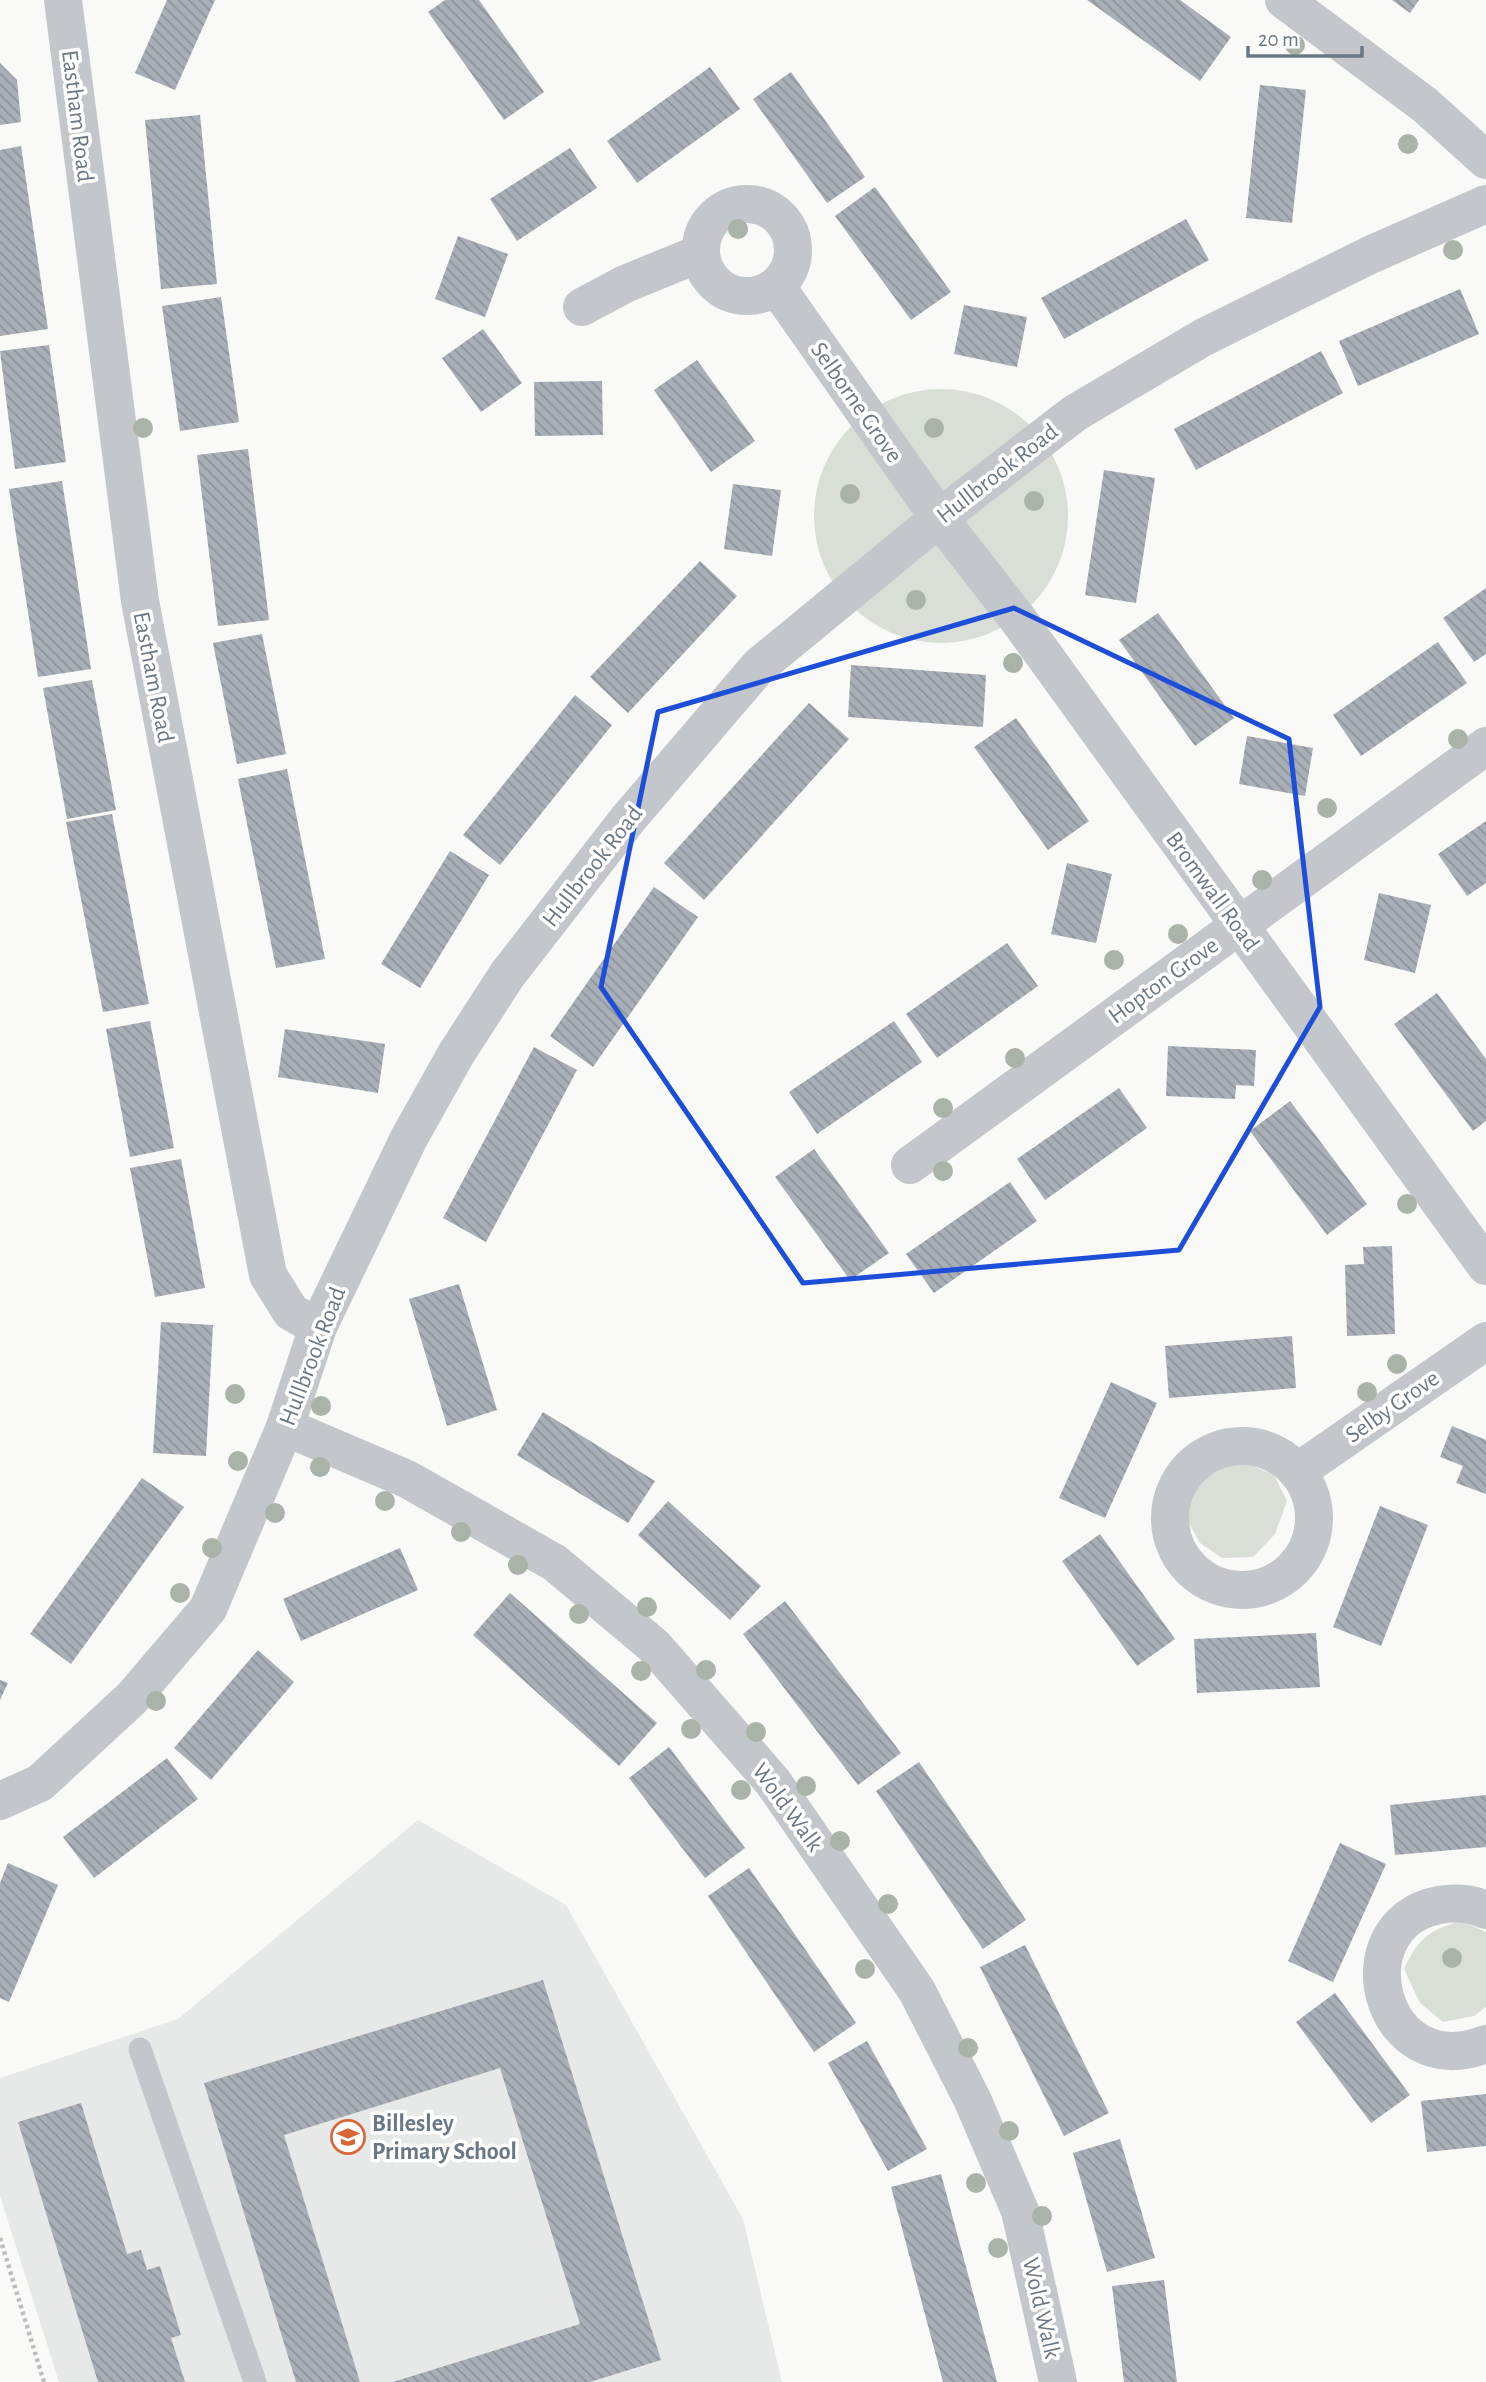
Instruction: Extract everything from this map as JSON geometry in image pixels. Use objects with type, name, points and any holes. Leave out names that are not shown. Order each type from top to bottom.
[{"type":"street","name":"Eastham Road","points":[[63,0],[140,601],[268,1275],[291,1312],[318,1327]]},
{"type":"street","points":[[1284,0],[1424,105],[1486,160]]},
{"type":"street","points":[[742,204],[766,208],[779,216],[788,229],[793,244],[792,260],[786,275],[776,286],[750,296],[735,295],[723,289],[704,267],[701,253],[709,223],[720,212],[742,204]]},
{"type":"street","name":"Hullbrook Road","points":[[0,1801],[40,1783],[132,1698],[208,1609],[285,1427],[318,1327],[409,1138],[456,1054],[507,975],[628,819],[759,666],[939,518],[1075,413],[1204,337],[1370,255],[1486,204]]},
{"type":"street","points":[[582,307],[625,284],[701,253]]},
{"type":"street","name":"Selborne Grove","points":[[776,286],[939,518]]},
{"type":"street","name":"Bromwall Road","points":[[939,518],[1017,618],[1237,926],[1486,1266]]},
{"type":"street","name":"Hopton Grove","points":[[910,1166],[1486,746]]},
{"type":"street","name":"Selby Grove","points":[[1297,1472],[1486,1340]]},
{"type":"street","name":"Wold Walk","points":[[285,1427],[407,1479],[555,1563],[654,1646],[773,1782],[917,1991],[973,2101],[1020,2211],[1058,2382]]},
{"type":"street","points":[[1486,1910],[1476,1905],[1452,1903],[1429,1908],[1408,1920],[1392,1938],[1383,1960],[1381,1984],[1387,2007],[1401,2028],[1421,2043],[1444,2051],[1470,2050],[1486,2044]]},
{"type":"lane","points":[[140,2049],[255,2382]]},
{"type":"path","points":[[0,2238],[44,2382]]},
{"type":"highlighted area","points":[[1014,608],[1289,739],[1320,1007],[1179,1250],[803,1283],[601,987],[658,712]]},
{"type":"shaded area","points":[[941,389],[990,399],[1031,426],[1058,467],[1068,516],[1058,565],[1031,606],[990,633],[941,643],[892,633],[851,606],[824,565],[814,516],[824,467],[851,426],[892,399]]},
{"type":"shaded area","points":[[1234,1461],[1274,1475],[1287,1501],[1275,1534],[1253,1557],[1222,1558],[1200,1543],[1186,1518],[1192,1488],[1209,1471]]},
{"type":"shaded area","name":"Billesley Primary School","points":[[418,1820],[566,1905],[743,2219],[782,2382],[59,2382],[0,2196],[0,2078],[178,2019]]},
{"type":"shaded area","points":[[1461,1921],[1486,1932],[1486,2007],[1474,2016],[1443,2022],[1420,2003],[1404,1969],[1414,1950],[1426,1937]]},
{"type":"building","points":[[167,0],[215,0],[175,90],[135,73]]},
{"type":"building","points":[[445,0],[479,0],[544,92],[504,120],[428,12]]},
{"type":"building","points":[[1087,0],[1180,0],[1231,37],[1200,81]]},
{"type":"building","points":[[1392,0],[1419,0],[1410,13]]},
{"type":"building","points":[[0,63],[17,80],[21,122],[0,125]]},
{"type":"building","points":[[710,67],[740,109],[637,183],[607,141]]},
{"type":"building","points":[[791,72],[865,177],[827,203],[753,99]]},
{"type":"building","points":[[1260,85],[1306,90],[1292,223],[1246,218]]},
{"type":"building","points":[[200,115],[217,284],[161,289],[145,120]]},
{"type":"building","points":[[21,146],[48,329],[0,336],[0,150]]},
{"type":"building","points":[[570,148],[597,188],[517,241],[490,199]]},
{"type":"building","points":[[875,187],[951,292],[911,320],[835,216]]},
{"type":"building","points":[[1186,219],[1209,260],[1064,339],[1041,298]]},
{"type":"building","points":[[458,236],[508,254],[485,317],[435,299]]},
{"type":"building","points":[[1460,289],[1479,334],[1358,386],[1339,341]]},
{"type":"building","points":[[221,297],[239,422],[180,431],[162,306]]},
{"type":"building","points":[[964,305],[1027,317],[1017,367],[954,354]]},
{"type":"building","points":[[483,329],[522,383],[481,412],[442,358]]},
{"type":"building","points":[[49,345],[66,462],[15,469],[0,351]]},
{"type":"building","points":[[1321,351],[1343,393],[1196,470],[1174,429]]},
{"type":"building","points":[[697,360],[755,441],[711,472],[654,390]]},
{"type":"building","points":[[602,381],[603,435],[535,436],[534,382]]},
{"type":"building","points":[[248,449],[269,620],[218,626],[197,455]]},
{"type":"building","points":[[1104,470],[1155,478],[1136,603],[1085,595]]},
{"type":"building","points":[[62,481],[91,669],[38,677],[9,489]]},
{"type":"building","points":[[733,484],[781,490],[772,556],[724,549]]},
{"type":"building","points":[[700,561],[737,596],[628,713],[590,677]]},
{"type":"building","points":[[1486,588],[1486,654],[1474,662],[1443,618]]},
{"type":"building","points":[[1158,613],[1234,718],[1195,746],[1119,640]]},
{"type":"building","points":[[262,634],[286,754],[237,764],[213,643]]},
{"type":"building","points":[[1438,642],[1467,683],[1361,756],[1333,715]]},
{"type":"building","points":[[851,665],[986,675],[983,727],[848,717]]},
{"type":"building","points":[[92,680],[116,810],[67,819],[43,688]]},
{"type":"building","points":[[575,695],[612,725],[500,865],[463,835]]},
{"type":"building","points":[[809,703],[849,739],[704,900],[664,863]]},
{"type":"building","points":[[1016,718],[1089,821],[1048,850],[974,747]]},
{"type":"building","points":[[1247,736],[1313,748],[1305,796],[1239,784]]},
{"type":"building","points":[[287,769],[325,959],[276,968],[238,779]]},
{"type":"building","points":[[112,814],[149,1004],[103,1012],[66,822]]},
{"type":"building","points":[[1486,821],[1486,883],[1467,896],[1438,854]]},
{"type":"building","points":[[450,851],[489,875],[420,988],[381,964]]},
{"type":"building","points":[[1067,863],[1112,874],[1096,943],[1051,934]]},
{"type":"building","points":[[654,887],[698,917],[593,1067],[550,1036]]},
{"type":"building","points":[[1379,893],[1431,905],[1415,973],[1364,960]]},
{"type":"building","points":[[1007,943],[1038,986],[937,1058],[906,1014]]},
{"type":"building","points":[[1437,993],[1486,1059],[1486,1121],[1473,1131],[1394,1024]]},
{"type":"building","points":[[150,1021],[174,1148],[130,1157],[106,1029]]},
{"type":"building","points":[[894,1021],[922,1062],[817,1134],[789,1092]]},
{"type":"building","points":[[285,1029],[385,1044],[378,1093],[278,1077]]},
{"type":"building","points":[[1168,1046],[1256,1050],[1254,1086],[1236,1085],[1235,1099],[1166,1096]]},
{"type":"building","points":[[534,1047],[577,1070],[486,1242],[443,1218]]},
{"type":"building","points":[[1119,1088],[1147,1128],[1045,1200],[1017,1159]]},
{"type":"building","points":[[1290,1101],[1367,1204],[1327,1235],[1250,1131]]},
{"type":"building","points":[[814,1149],[889,1253],[850,1280],[775,1177]]},
{"type":"building","points":[[181,1159],[205,1288],[155,1297],[130,1168]]},
{"type":"building","points":[[1010,1182],[1037,1221],[934,1293],[906,1254]]},
{"type":"building","points":[[1392,1246],[1395,1334],[1347,1336],[1345,1265],[1364,1264],[1363,1247]]},
{"type":"building","points":[[459,1284],[497,1410],[447,1426],[409,1299]]},
{"type":"building","points":[[161,1322],[213,1325],[206,1456],[153,1453]]},
{"type":"building","points":[[1292,1336],[1296,1388],[1169,1398],[1165,1346]]},
{"type":"building","points":[[1111,1382],[1157,1403],[1105,1518],[1059,1498]]},
{"type":"building","points":[[543,1412],[655,1481],[628,1523],[517,1455]]},
{"type":"building","points":[[1452,1426],[1486,1440],[1486,1494],[1456,1483],[1463,1466],[1440,1457]]},
{"type":"building","points":[[142,1478],[184,1507],[71,1664],[30,1634]]},
{"type":"building","points":[[668,1501],[761,1586],[730,1620],[638,1535]]},
{"type":"building","points":[[1380,1506],[1428,1525],[1381,1646],[1333,1627]]},
{"type":"building","points":[[1100,1534],[1175,1639],[1137,1666],[1062,1561]]},
{"type":"building","points":[[400,1548],[418,1590],[301,1641],[283,1599]]},
{"type":"building","points":[[510,1593],[657,1723],[619,1766],[473,1635]]},
{"type":"building","points":[[785,1601],[901,1753],[858,1785],[743,1634]]},
{"type":"building","points":[[1316,1633],[1320,1687],[1197,1693],[1194,1639]]},
{"type":"building","points":[[258,1650],[294,1682],[211,1780],[174,1748]]},
{"type":"building","points":[[0,1680],[8,1683],[0,1700]]},
{"type":"building","points":[[669,1747],[745,1848],[705,1878],[629,1778]]},
{"type":"building","points":[[167,1758],[198,1799],[94,1878],[63,1837]]},
{"type":"building","points":[[919,1762],[1026,1920],[983,1949],[876,1791]]},
{"type":"building","points":[[1486,1795],[1486,1847],[1395,1855],[1390,1805]]},
{"type":"building","points":[[1340,1843],[1386,1864],[1333,1982],[1288,1961]]},
{"type":"building","points":[[8,1863],[58,1885],[9,2002],[0,1998],[0,1883]]},
{"type":"building","points":[[749,1868],[856,2023],[814,2052],[708,1896]]},
{"type":"building","points":[[1025,1945],[1109,2113],[1064,2136],[980,1967]]},
{"type":"building","points":[[543,1980],[661,2360],[590,2382],[393,2382],[580,2324],[500,2068],[284,2135],[360,2382],[296,2382],[204,2083]]},
{"type":"building","points":[[1335,1993],[1410,2095],[1371,2123],[1296,2022]]},
{"type":"building","points":[[867,2041],[927,2149],[888,2171],[828,2063]]},
{"type":"building","points":[[1486,2094],[1486,2146],[1427,2152],[1421,2101]]},
{"type":"building","points":[[81,2103],[127,2254],[141,2250],[147,2270],[160,2266],[181,2335],[171,2338],[185,2382],[98,2382],[18,2122]]},
{"type":"building","points":[[1120,2139],[1155,2258],[1107,2272],[1073,2153]]},
{"type":"building","points":[[941,2174],[997,2382],[943,2382],[891,2187]]},
{"type":"building","points":[[1164,2280],[1177,2382],[1124,2382],[1112,2286]]},
{"type":"place","name":"Billesley Primary School","points":[[348,2137]]}]
